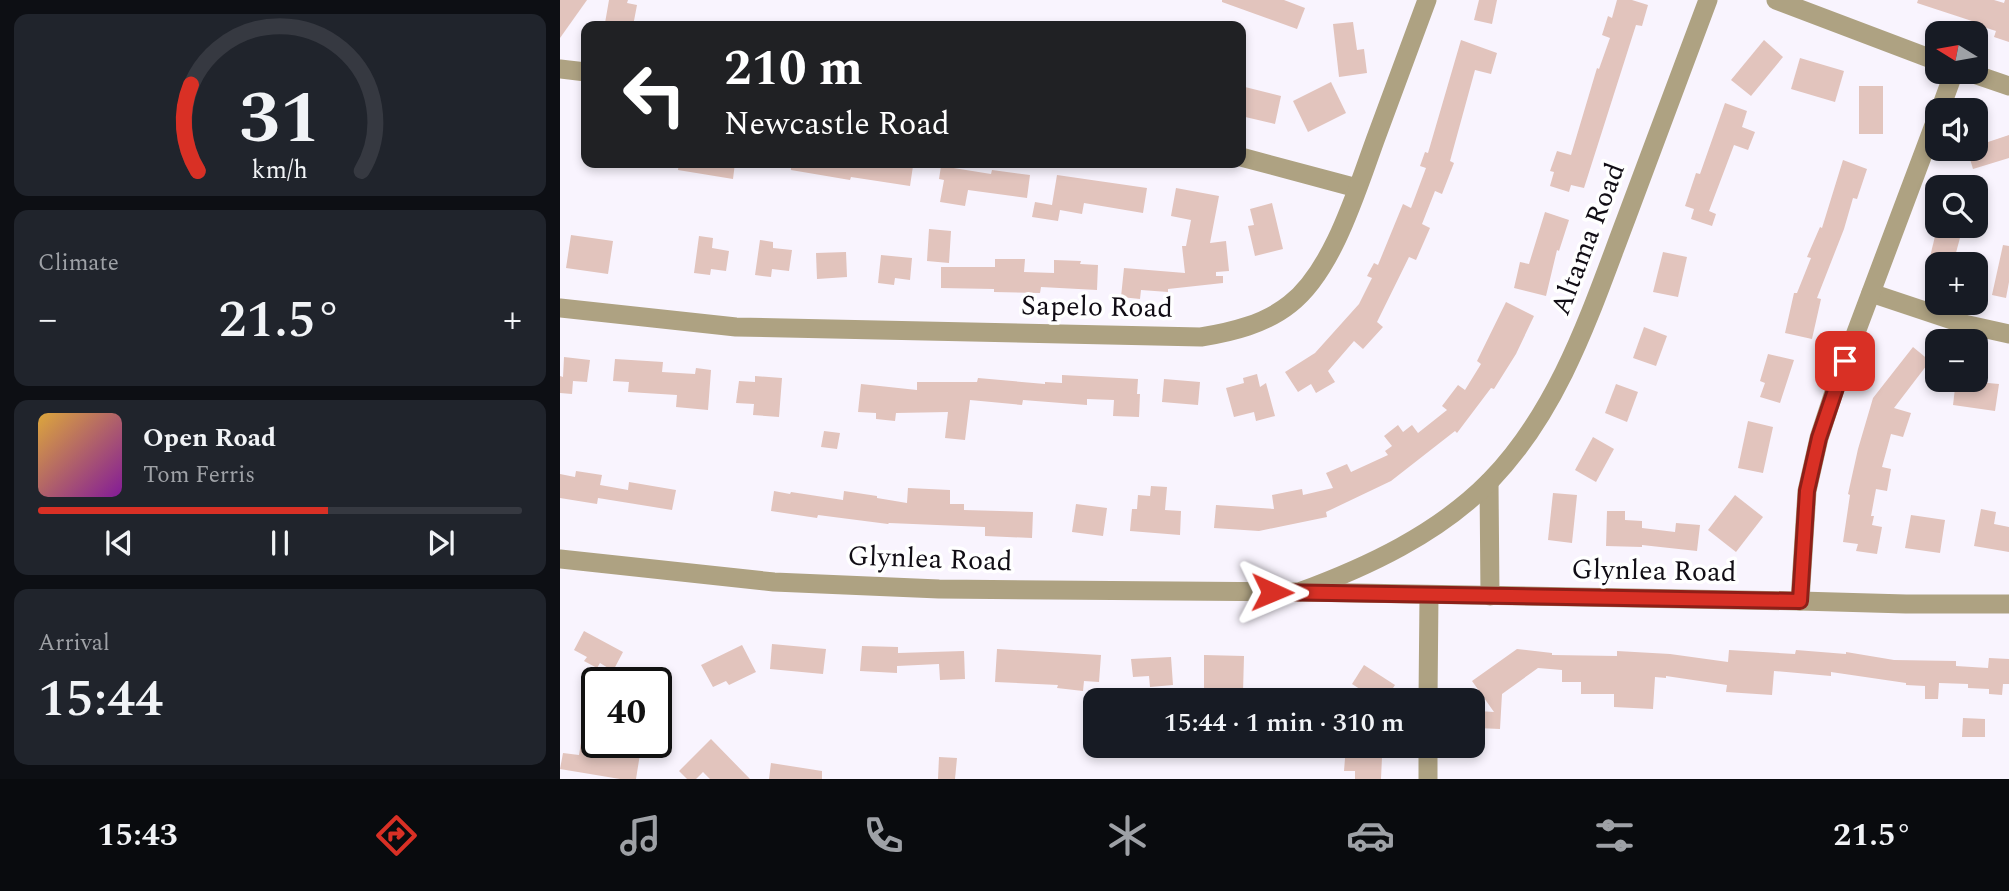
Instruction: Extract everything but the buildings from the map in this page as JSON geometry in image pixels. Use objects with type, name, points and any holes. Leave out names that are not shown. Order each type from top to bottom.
[{"type":"street","name":"Altama Road","points":[[1489,482],[1534,429],[1588,321],[1708,0]]},
{"type":"street","points":[[1776,0],[1925,56]]},
{"type":"street","name":"Sapelo Road","points":[[560,308],[736,327],[1201,337],[1232,332],[1261,321],[1290,305],[1311,283],[1325,260],[1357,188],[1424,1]]},
{"type":"street","points":[[560,69],[581,71]]},
{"type":"street","points":[[1988,79],[2009,86]]},
{"type":"street","points":[[1800,601],[1807,491],[1819,438],[1925,149]]},
{"type":"street","points":[[1246,158],[1357,188]]},
{"type":"street","points":[[1871,293],[1964,324],[2009,334]]},
{"type":"street","name":"Glynlea Road","points":[[1299,592],[1375,561],[1460,508],[1489,482]]},
{"type":"street","points":[[1489,482],[1490,596]]},
{"type":"street","name":"Glynlea Road","points":[[560,559],[774,582],[911,588],[2009,604]]},
{"type":"street","points":[[1428,688],[1429,595]]},
{"type":"street","points":[[1428,758],[1428,779]]},
{"type":"route","points":[[1272,592],[1800,601],[1807,491],[1819,438],[1845,361]]}]
